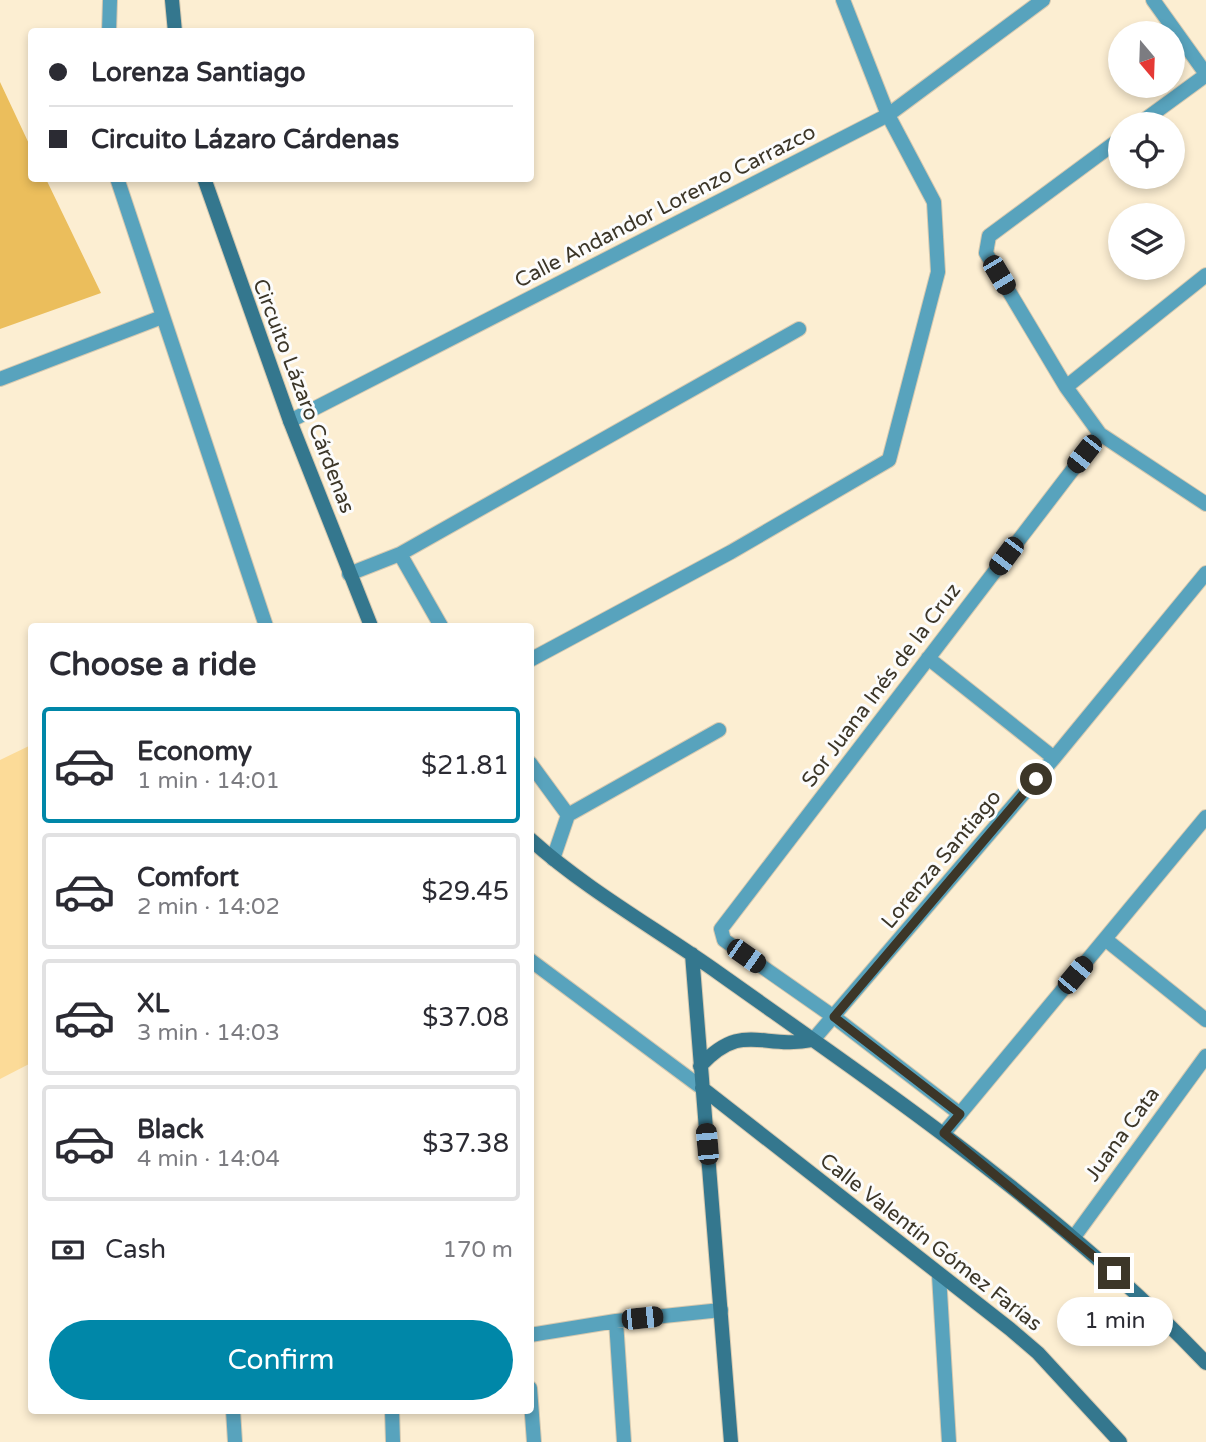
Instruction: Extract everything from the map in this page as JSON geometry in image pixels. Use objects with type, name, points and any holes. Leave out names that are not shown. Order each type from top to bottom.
[{"type":"street","points":[[109,28],[110,0]]},
{"type":"street","points":[[172,0],[175,28]]},
{"type":"street","points":[[534,658],[731,552],[889,460],[938,272],[933,202],[888,115],[844,0]]},
{"type":"street","name":"Calle Andandor Lorenzo Carrazco","points":[[289,421],[888,115],[1043,0]]},
{"type":"street","points":[[1153,0],[1206,74],[1155,112]]},
{"type":"street","points":[[1108,148],[989,236],[986,253],[1066,387],[1100,434],[1206,504]]},
{"type":"street","points":[[118,182],[265,623]]},
{"type":"street","name":"Circuito Lázaro Cárdenas","points":[[205,182],[289,421],[370,623]]},
{"type":"street","points":[[1066,387],[1206,275]]},
{"type":"street","points":[[0,379],[162,317]]},
{"type":"street","points":[[349,574],[400,554],[799,329]]},
{"type":"street","name":"Sor Juana Inés de la Cruz","points":[[834,1017],[724,940],[720,929],[1100,434]]},
{"type":"street","points":[[400,554],[439,623]]},
{"type":"street","name":"Lorenza Santiago","points":[[813,1040],[1054,758],[1206,573]]},
{"type":"street","points":[[928,658],[1054,758]]},
{"type":"street","points":[[553,859],[568,815],[719,730]]},
{"type":"street","points":[[534,768],[568,815]]},
{"type":"street","points":[[944,1133],[1206,817]]},
{"type":"street","points":[[534,842],[553,859],[944,1133],[1074,1237],[1154,1308],[1206,1363]]},
{"type":"street","points":[[1105,939],[1206,1020]]},
{"type":"street","points":[[692,954],[731,1442]]},
{"type":"street","points":[[534,963],[702,1088]]},
{"type":"street","points":[[834,1017],[960,1114]]},
{"type":"street","points":[[700,1066],[725,1043],[738,1039],[793,1044],[813,1040]]},
{"type":"street","name":"Juana Cata","points":[[1074,1237],[1206,1056]]},
{"type":"street","name":"Calle Valentín Gómez Farías","points":[[702,1088],[1038,1353],[1120,1442]]},
{"type":"street","points":[[939,1275],[949,1442]]},
{"type":"street","points":[[534,1334],[616,1321],[722,1310]]},
{"type":"street","points":[[616,1321],[624,1442]]},
{"type":"street","points":[[233,1414],[235,1442]]},
{"type":"street","points":[[392,1414],[393,1442]]},
{"type":"street","points":[[532,1414],[534,1442]]},
{"type":"shaded area","points":[[0,82],[28,142],[28,182],[47,182],[101,293],[0,329]]},
{"type":"shaded area","points":[[28,746],[28,1065],[0,1079],[0,760]]},
{"type":"route","points":[[1036,779],[834,1017],[960,1114],[944,1133],[1074,1237],[1114,1273]]}]
